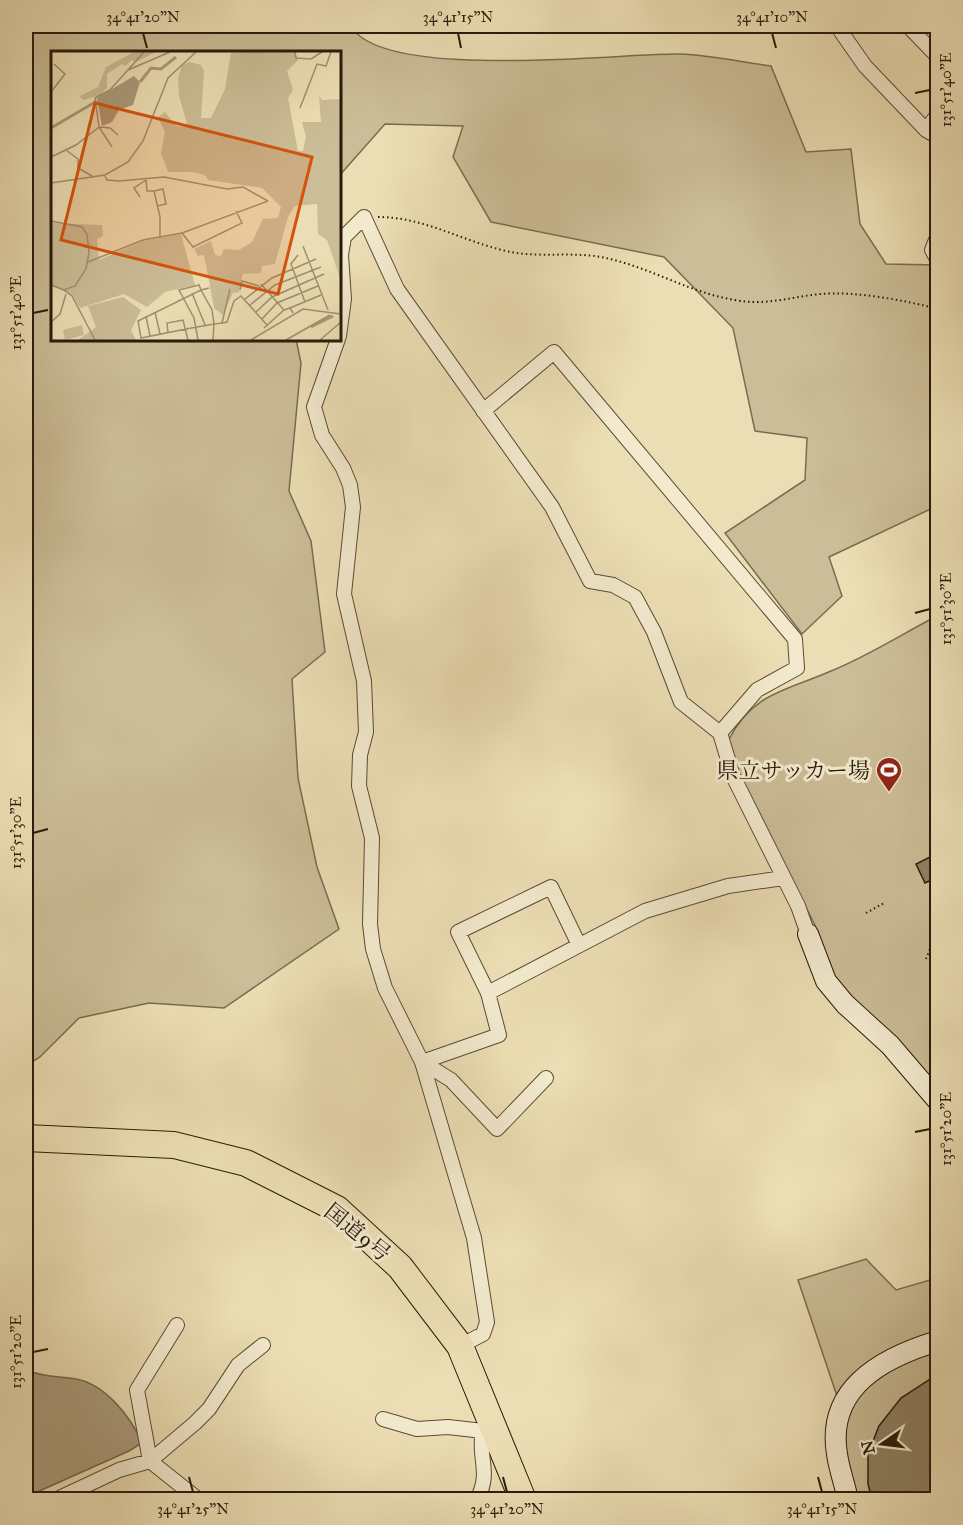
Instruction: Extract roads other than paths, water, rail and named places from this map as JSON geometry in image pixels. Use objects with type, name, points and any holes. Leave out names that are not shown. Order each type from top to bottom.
[{"type":"highway","name":"国道9号","points":[[26,1138],[174,1145],[246,1162],[337,1209],[400,1267],[460,1346],[488,1428],[523,1500]]},
{"type":"street","points":[[837,26],[865,66],[932,133],[938,114]]},
{"type":"street","points":[[908,26],[938,57]]},
{"type":"street","points":[[340,329],[344,299],[341,255],[344,237],[364,217],[397,289],[552,507],[590,581],[613,585],[635,597],[654,632],[681,702],[720,734],[734,776],[798,906],[826,981],[846,1004],[890,1045],[938,1101]]},
{"type":"street","points":[[938,235],[932,250],[938,261]]},
{"type":"street","points":[[338,340],[314,407],[322,435],[343,468],[350,485],[353,507],[344,594],[364,681],[366,732],[360,755],[359,786],[372,838],[373,949],[385,988],[422,1062],[474,1238],[487,1322],[483,1334],[460,1346]]},
{"type":"street","points":[[483,411],[554,352],[795,639],[797,668],[757,690],[720,734]]},
{"type":"street","points":[[488,993],[645,911],[728,886],[783,878]]},
{"type":"street","points":[[422,1062],[499,1035],[488,993],[458,932],[551,887],[579,945]]},
{"type":"street","points":[[422,1062],[451,1080],[497,1129],[546,1078]]},
{"type":"street","points":[[177,1325],[137,1390],[150,1461],[199,1500]]},
{"type":"street","points":[[848,1500],[836,1452],[841,1408],[855,1385],[879,1364],[910,1349],[938,1341]]},
{"type":"street","points":[[55,1500],[119,1470],[150,1461],[202,1416],[238,1365],[264,1345]]},
{"type":"street","points":[[383,1419],[417,1429],[488,1428],[480,1443],[486,1475],[477,1500]]},
{"type":"place","name":"県立サッカー場","points":[[889,793]]}]
